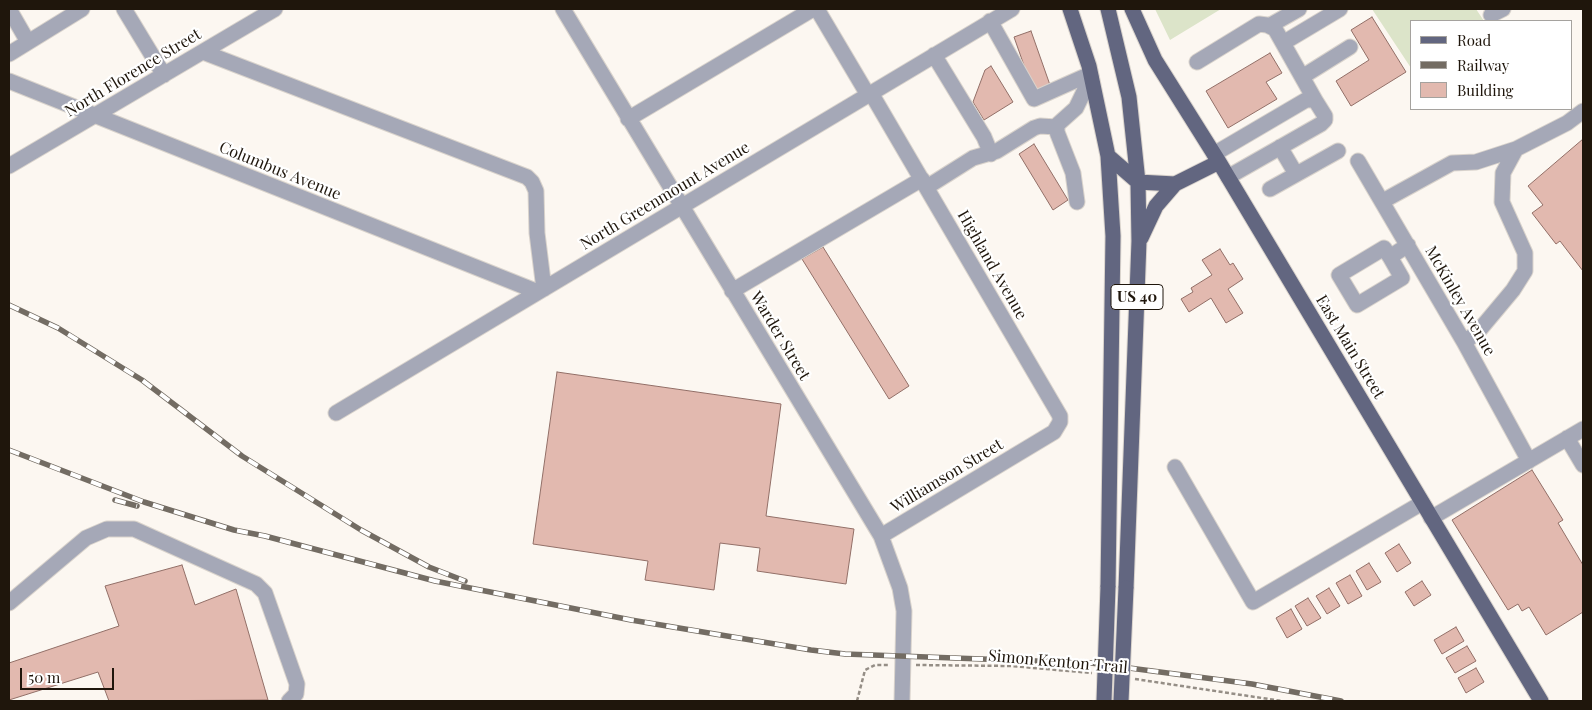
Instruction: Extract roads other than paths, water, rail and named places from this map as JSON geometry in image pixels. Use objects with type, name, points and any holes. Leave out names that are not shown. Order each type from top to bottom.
[{"type":"main road","name":"US 40","points":[[1070,9],[1091,75],[1108,156],[1114,236],[1108,587],[1104,701]]},
{"type":"main road","name":"US 40","points":[[1108,9],[1129,97],[1138,182],[1139,241],[1121,701]]},
{"type":"main road","name":"East Main Street","points":[[1132,9],[1155,60],[1228,177],[1422,503],[1437,514],[1541,701]]},
{"type":"main road","points":[[1108,156],[1138,182],[1175,184]]},
{"type":"main road","points":[[1139,241],[1156,206],[1175,184],[1216,158]]},
{"type":"street","points":[[9,9],[28,42]]},
{"type":"street","points":[[9,54],[82,9]]},
{"type":"street","points":[[124,9],[164,75]]},
{"type":"street","name":"North Florence Street","points":[[9,166],[275,9]]},
{"type":"street","name":"Warder Street","points":[[563,9],[881,536],[901,596],[905,635],[902,701]]},
{"type":"street","points":[[628,119],[813,9]]},
{"type":"street","name":"Highland Avenue","points":[[817,9],[925,183],[1060,416],[1059,426],[1054,432],[1031,446]]},
{"type":"street","name":"North Greenmount Avenue","points":[[336,413],[870,94],[990,20],[1012,9]]},
{"type":"street","points":[[1269,26],[1299,9]]},
{"type":"street","points":[[1283,43],[1340,9]]},
{"type":"street","points":[[990,20],[1034,99],[1091,75]]},
{"type":"street","points":[[1197,62],[1259,24],[1269,26],[1275,29],[1325,120],[1228,177]]},
{"type":"street","points":[[1302,77],[1350,46]]},
{"type":"street","points":[[203,52],[527,177],[532,182],[536,191],[541,290]]},
{"type":"street","points":[[934,55],[984,136],[991,154]]},
{"type":"street","points":[[1077,202],[1073,173],[1056,132],[1057,126],[1076,108],[1091,75]]},
{"type":"street","name":"Columbus Avenue","points":[[9,81],[541,290]]},
{"type":"street","points":[[1216,158],[1306,100],[1315,100]]},
{"type":"street","points":[[1383,201],[1452,163],[1476,162],[1516,149],[1567,124],[1583,111]]},
{"type":"street","points":[[732,291],[972,158],[991,154],[1034,128],[1057,126]]},
{"type":"street","points":[[1280,148],[1296,174]]},
{"type":"street","points":[[1464,342],[1483,326],[1513,290],[1525,271],[1525,253],[1502,202],[1503,173],[1516,149]]},
{"type":"street","points":[[1270,189],[1338,151]]},
{"type":"street","name":"McKinley Avenue","points":[[1358,161],[1464,342],[1529,461]]},
{"type":"street","points":[[1390,257],[1408,245]]},
{"type":"street","points":[[1437,514],[1583,429]]},
{"type":"street","points":[[1568,438],[1583,465]]},
{"type":"street","name":"Williamson Street","points":[[881,536],[1031,446]]},
{"type":"street","points":[[1175,467],[1253,602],[1422,503]]},
{"type":"street","points":[[9,602],[86,538],[107,529],[134,528],[256,584],[265,593],[297,684],[296,694],[288,701]]},
{"type":"railway","points":[[9,305],[58,328],[142,380],[242,456],[361,530],[429,567],[465,581]]},
{"type":"railway","points":[[9,450],[144,502],[234,530],[265,536],[435,581],[631,620],[845,654],[1091,663],[1252,684],[1341,701]]},
{"type":"railway","points":[[115,500],[137,506]]}]
